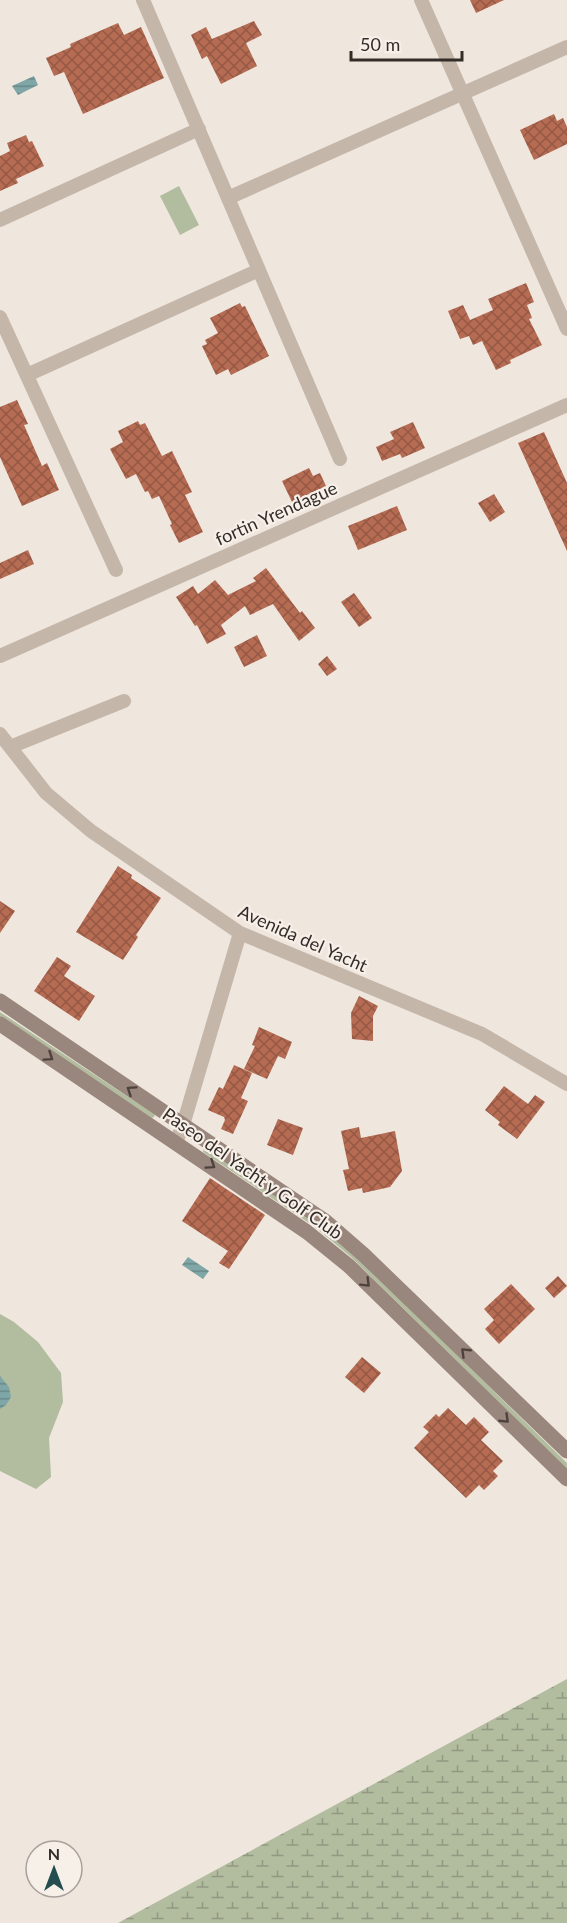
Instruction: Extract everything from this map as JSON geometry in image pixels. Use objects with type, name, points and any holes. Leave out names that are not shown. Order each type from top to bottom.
[{"type":"main road","name":"Paseo del Yacht y Golf Club","points":[[0,1001],[325,1221],[364,1255],[567,1451]]},
{"type":"main road","name":"Paseo del Yacht y Golf Club","points":[[0,1024],[307,1232],[349,1266],[567,1479]]},
{"type":"street","points":[[143,0],[340,459]]},
{"type":"street","points":[[421,0],[567,329]]},
{"type":"street","points":[[228,198],[567,47]]},
{"type":"street","points":[[0,220],[199,129]]},
{"type":"street","points":[[27,375],[259,270]]},
{"type":"street","points":[[0,317],[116,570]]},
{"type":"street","name":"fortin Yrendague","points":[[0,656],[567,405]]},
{"type":"street","points":[[10,747],[124,701]]},
{"type":"street","name":"Avenida del Yacht","points":[[0,734],[46,793],[91,831],[240,933],[482,1035],[567,1083]]},
{"type":"street","points":[[176,1142],[240,933]]},
{"type":"green space","points":[[179,186],[199,225],[180,235],[160,196]]},
{"type":"green space","points":[[0,1012],[155,1116],[152,1118],[0,1017]]},
{"type":"green space","points":[[204,1148],[317,1224],[354,1254],[567,1463],[567,1469],[351,1257],[315,1227],[203,1152]]},
{"type":"green space","points":[[0,1314],[14,1322],[38,1342],[61,1373],[63,1402],[49,1438],[51,1477],[36,1489],[0,1471]]},
{"type":"green space","points":[[567,1679],[567,1923],[118,1923]]},
{"type":"water","points":[[34,76],[38,85],[18,95],[12,86]]},
{"type":"water","points":[[188,1257],[209,1271],[203,1279],[182,1265]]},
{"type":"water","points":[[0,1376],[9,1387],[11,1397],[0,1409]]},
{"type":"building","points":[[470,0],[504,0],[476,13]]},
{"type":"building","points":[[254,21],[262,35],[246,43],[257,66],[221,84],[207,56],[202,59],[191,35],[206,27],[212,39]]},
{"type":"building","points":[[118,23],[124,35],[141,27],[164,78],[83,114],[64,72],[54,76],[46,58],[71,47],[70,44]]},
{"type":"building","points":[[554,114],[557,121],[563,118],[567,127],[567,144],[534,160],[520,130]]},
{"type":"building","points":[[26,135],[29,142],[32,141],[44,166],[16,179],[18,183],[0,191],[0,156],[10,151],[7,143]]},
{"type":"building","points":[[526,283],[534,302],[527,305],[532,318],[529,319],[542,345],[510,360],[511,363],[496,370],[482,341],[473,345],[469,336],[460,339],[448,311],[463,305],[470,320],[493,310],[488,299]]},
{"type":"building","points":[[240,303],[242,307],[245,306],[269,356],[231,375],[228,369],[216,375],[202,346],[207,344],[205,340],[218,333],[210,318]]},
{"type":"building","points":[[17,400],[28,424],[24,425],[42,466],[47,463],[59,490],[22,506],[0,457],[0,407]]},
{"type":"building","points":[[138,421],[140,425],[145,423],[162,456],[172,451],[192,492],[185,495],[203,532],[179,543],[159,496],[152,499],[148,491],[145,492],[136,474],[126,479],[110,449],[123,442],[118,431]]},
{"type":"building","points":[[413,422],[425,448],[402,458],[400,454],[382,461],[376,447],[394,439],[390,432]]},
{"type":"building","points":[[544,432],[567,483],[567,551],[518,443]]},
{"type":"building","points":[[309,468],[313,476],[320,473],[326,486],[292,502],[282,481]]},
{"type":"building","points":[[494,494],[505,512],[490,522],[478,503]]},
{"type":"building","points":[[397,506],[407,530],[358,550],[348,526]]},
{"type":"building","points":[[28,550],[34,564],[0,579],[0,563]]},
{"type":"building","points":[[266,568],[300,613],[302,611],[315,628],[299,641],[273,604],[250,615],[245,606],[221,625],[226,634],[207,644],[197,625],[195,626],[176,597],[193,586],[198,594],[215,580],[228,595],[256,581],[253,578]]},
{"type":"building","points":[[354,593],[372,618],[359,627],[341,602]]},
{"type":"building","points":[[257,635],[267,656],[244,667],[234,647]]},
{"type":"building","points":[[327,656],[337,669],[327,676],[318,664]]},
{"type":"building","points":[[118,866],[132,875],[131,878],[161,898],[136,935],[138,937],[123,960],[76,932]]},
{"type":"building","points":[[0,901],[15,911],[0,933]]},
{"type":"building","points":[[57,957],[71,966],[64,976],[95,996],[79,1021],[34,991]]},
{"type":"building","points":[[359,996],[378,1006],[373,1016],[373,1041],[352,1039],[351,1013]]},
{"type":"building","points":[[259,1027],[292,1042],[285,1059],[278,1056],[267,1079],[244,1069],[255,1046],[252,1045]]},
{"type":"building","points":[[234,1065],[252,1073],[241,1098],[248,1101],[233,1134],[221,1129],[224,1117],[208,1110],[219,1087],[223,1089]]},
{"type":"building","points":[[504,1086],[528,1104],[535,1095],[545,1102],[517,1139],[498,1125],[500,1122],[485,1110]]},
{"type":"building","points":[[278,1119],[303,1128],[293,1155],[267,1145]]},
{"type":"building","points":[[359,1127],[361,1138],[395,1131],[402,1171],[390,1187],[363,1193],[362,1188],[348,1191],[343,1170],[349,1169],[341,1131]]},
{"type":"building","points":[[210,1178],[265,1215],[229,1269],[219,1263],[228,1251],[182,1221]]},
{"type":"building","points":[[558,1276],[567,1286],[554,1298],[545,1288]]},
{"type":"building","points":[[511,1284],[535,1309],[499,1344],[485,1329],[494,1320],[484,1309]]},
{"type":"building","points":[[362,1357],[381,1373],[364,1393],[345,1377]]},
{"type":"building","points":[[448,1408],[466,1425],[474,1417],[489,1432],[481,1440],[503,1461],[493,1471],[498,1476],[484,1490],[479,1485],[466,1498],[414,1448],[429,1432],[423,1427],[436,1414],[439,1417]]}]
